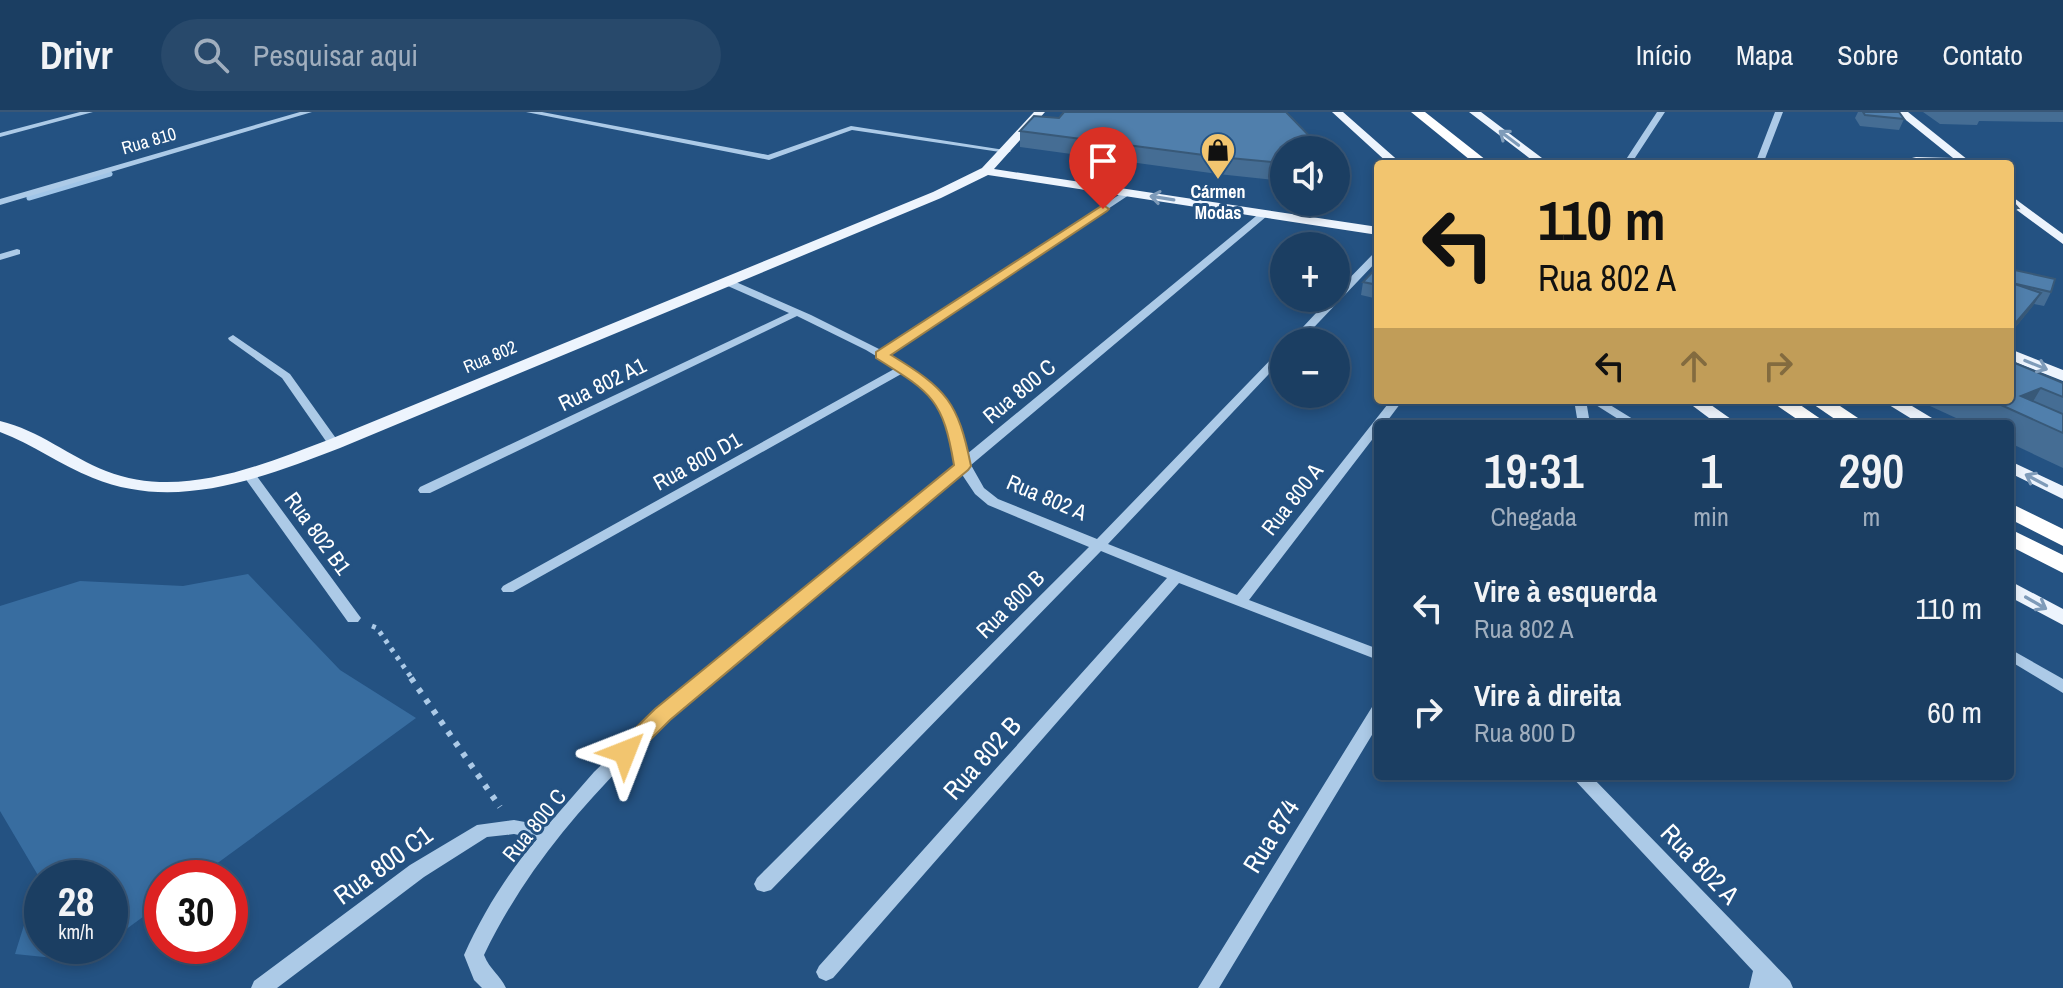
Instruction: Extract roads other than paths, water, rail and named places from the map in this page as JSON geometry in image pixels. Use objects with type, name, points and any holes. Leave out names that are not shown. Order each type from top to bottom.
[{"type":"highway","points":[[1412,116],[1456,160]]},
{"type":"highway","points":[[1412,116],[1478,160]]},
{"type":"highway","points":[[1786,404],[1812,420]]},
{"type":"highway","points":[[1824,404],[1850,420]]},
{"type":"highway","points":[[2014,512],[2063,539]]},
{"type":"highway","points":[[2014,538],[2063,565]]},
{"type":"main road","points":[[986,171],[1040,112]]},
{"type":"main road","points":[[1337,112],[1391,160]]},
{"type":"main road","points":[[1474,112],[1539,160]]},
{"type":"main road","points":[[1901,112],[1918,147],[1944,160]]},
{"type":"main road","points":[[1918,147],[1954,160]]},
{"type":"main road","points":[[986,171],[1374,230]]},
{"type":"main road","name":"Rua 802","points":[[0,426],[119,481],[168,487],[199,485],[248,474],[334,444],[899,211],[986,171]]},
{"type":"main road","points":[[2014,202],[2060,235]]},
{"type":"main road","points":[[2014,356],[2063,376]]},
{"type":"main road","points":[[1699,404],[1723,420]]},
{"type":"main road","points":[[1896,404],[1926,420]]},
{"type":"main road","points":[[2014,468],[2063,493]]},
{"type":"main road","points":[[2014,590],[2063,618]]},
{"type":"street","points":[[0,135],[89,112]]},
{"type":"street","name":"Rua 810","points":[[0,202],[308,112]]},
{"type":"street","points":[[530,112],[769,158],[851,128],[1007,151]]},
{"type":"street","points":[[1630,160],[1661,112]]},
{"type":"street","points":[[1761,160],[1779,112]]},
{"type":"street","points":[[881,355],[1128,193]]},
{"type":"street","name":"Rua 800 C","points":[[496,988],[481,974],[474,955],[483,932],[551,834],[662,714],[1264,214]]},
{"type":"street","points":[[0,257],[17,252]]},
{"type":"street","points":[[1350,283],[1374,258]]},
{"type":"street","name":"Rua 802 A","points":[[725,281],[881,355],[922,380],[947,409],[955,424],[962,466],[980,493],[993,502],[1374,653]]},
{"type":"street","points":[[1307,328],[1323,312]]},
{"type":"street","name":"Rua 802 A1","points":[[425,490],[796,313]]},
{"type":"street","points":[[233,338],[286,376],[334,444]]},
{"type":"street","name":"Rua 800 B","points":[[764,884],[1099,545],[1270,367]]},
{"type":"street","name":"Rua 800 D1","points":[[508,589],[904,368]]},
{"type":"street","name":"Rua 800 A","points":[[1381,420],[1394,404]]},
{"type":"street","points":[[1601,404],[1628,420]]},
{"type":"street","name":"Rua 800 A","points":[[1240,601],[1374,429]]},
{"type":"street","name":"Rua 802 B1","points":[[248,474],[353,618]]},
{"type":"street","name":"Rua 802 B","points":[[826,972],[1176,577]]},
{"type":"street","points":[[2014,656],[2063,687]]},
{"type":"street","name":"Rua 874","points":[[1208,988],[1374,718]]},
{"type":"street","name":"Rua 802 A","points":[[1584,780],[1761,978],[1783,988]]},
{"type":"street","name":"Rua 800 C1","points":[[261,988],[450,848],[483,830],[514,827],[551,834]]},
{"type":"waterway","points":[[29,198],[110,174]]},
{"type":"place","name":"Cármen Modas","points":[[1218,181]]}]
